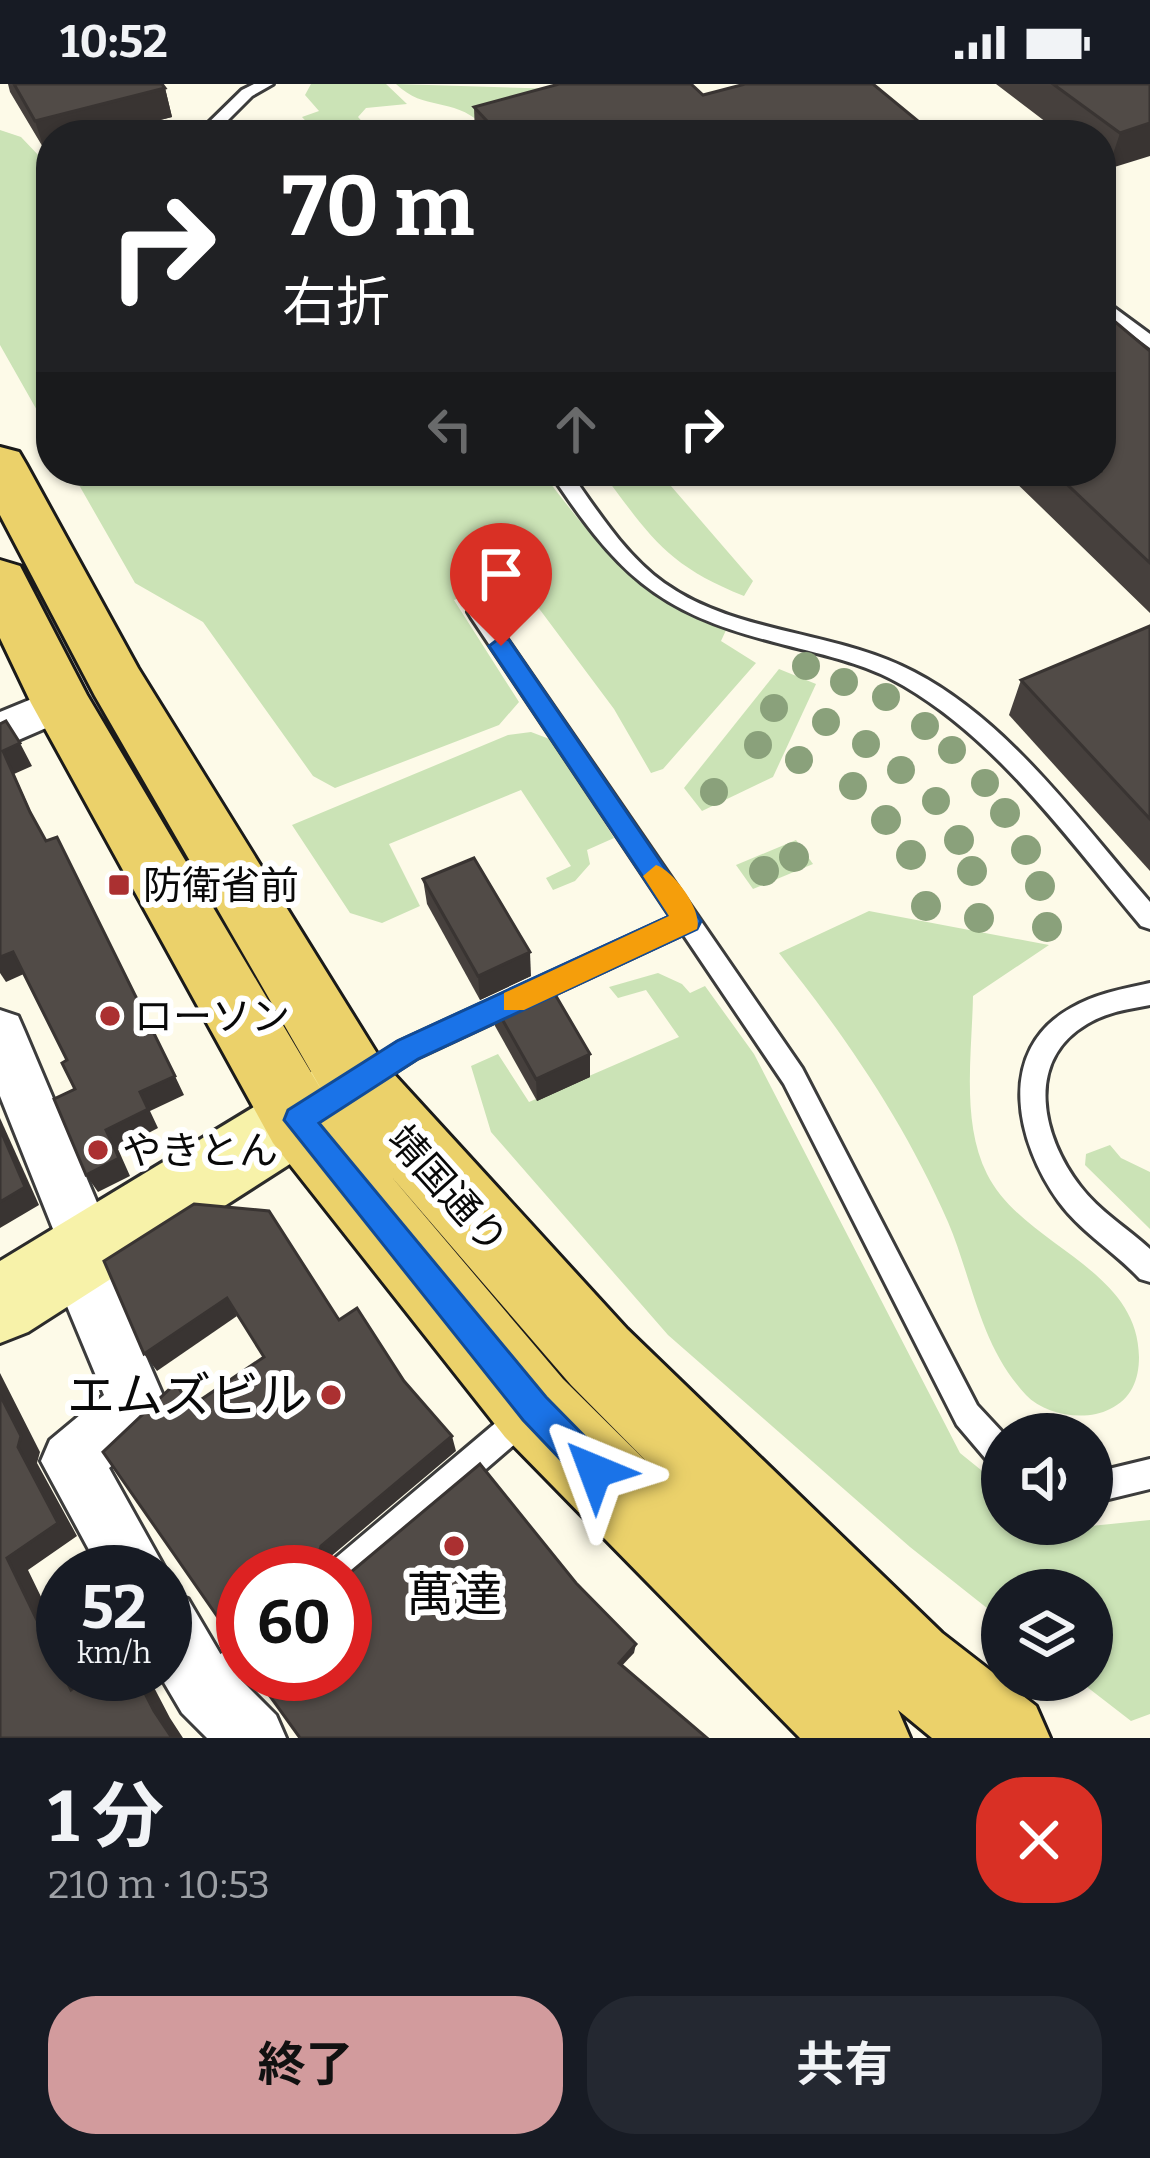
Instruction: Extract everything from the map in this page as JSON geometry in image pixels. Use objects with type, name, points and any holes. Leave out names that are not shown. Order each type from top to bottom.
[{"type":"main road","name":"靖国通り","points":[[0,464],[116,681],[327,1102],[599,1357],[911,1664],[1004,1738]]},
{"type":"main road","name":"靖国通り","points":[[0,580],[61,703],[535,1408],[864,1738]]},
{"type":"street","points":[[0,731],[61,703]]},
{"type":"street","points":[[0,1032],[138,1405],[71,1461],[120,1545]]},
{"type":"street","points":[[0,1305],[327,1102]]},
{"type":"street","points":[[192,1646],[216,1667]]},
{"type":"street","points":[[237,1701],[254,1738]]},
{"type":"lane","points":[[219,120],[247,93],[266,84]]},
{"type":"lane","points":[[1116,315],[1150,343]]},
{"type":"lane","points":[[571,486],[635,569],[679,602],[841,649],[910,679],[944,704],[1048,806],[1150,919]]},
{"type":"lane","points":[[478,613],[793,1076],[967,1415],[981,1431]]},
{"type":"lane","points":[[327,1102],[407,1050],[687,921]]},
{"type":"lane","points":[[1150,994],[1107,998],[1045,1039],[1034,1065],[1031,1096],[1037,1131],[1070,1196],[1150,1269]]},
{"type":"lane","points":[[372,1547],[535,1408]]},
{"type":"lane","points":[[1113,1483],[1150,1474]]},
{"type":"green space","points":[[311,84],[386,84],[407,104],[366,108],[358,117],[361,120],[305,120],[302,117],[319,111],[305,95]]},
{"type":"green space","points":[[396,84],[560,89],[491,120],[477,120],[407,93]]},
{"type":"green space","points":[[0,130],[21,137],[36,153],[36,409],[0,345]]},
{"type":"green space","points":[[80,486],[553,486],[621,566],[667,600],[727,628],[721,641],[756,663],[663,769],[651,773],[614,709],[517,579],[454,600],[519,702],[499,725],[335,788],[313,776],[203,622],[135,583]]},
{"type":"green space","points":[[612,486],[671,486],[753,581],[744,596],[677,560]]},
{"type":"green space","points":[[779,669],[816,684],[773,777],[702,811],[684,788]]},
{"type":"green space","points":[[531,732],[552,740],[614,838],[587,850],[590,864],[575,881],[553,890],[546,878],[571,866],[521,790],[389,844],[420,906],[382,923],[350,913],[292,825],[508,735]]},
{"type":"green space","points":[[796,840],[813,864],[753,889],[736,865]]},
{"type":"green space","points":[[869,911],[1049,945],[973,996],[970,1087],[974,1132],[987,1174],[1004,1199],[1100,1279],[1134,1326],[1137,1373],[1123,1400],[1100,1413],[1054,1412],[1034,1402],[1010,1376],[988,1334],[948,1222],[913,1150],[851,1049],[779,953]]},
{"type":"green space","points":[[658,973],[690,993],[705,986],[754,1054],[960,1453],[981,1470],[981,1545],[1113,1545],[1113,1524],[1150,1520],[1150,1714],[1131,1721],[1105,1701],[1113,1701],[1113,1569],[981,1569],[981,1603],[668,1335],[491,1132],[471,1066],[498,1054],[529,1102],[679,1037],[646,990],[618,998],[609,987]]},
{"type":"green space","points":[[1110,1145],[1121,1158],[1150,1172],[1150,1229],[1085,1165],[1086,1154]]},
{"type":"building","points":[[14,84],[162,84],[165,88],[36,120]]},
{"type":"building","points":[[559,84],[691,84],[703,95],[745,84],[873,84],[917,120],[486,120],[474,107]]},
{"type":"building","points":[[1053,84],[1150,84],[1150,123],[1120,133],[1116,120],[1102,120]]},
{"type":"building","points":[[1116,323],[1150,351],[1150,563],[1069,486],[1116,486]]},
{"type":"building","points":[[1150,626],[1150,819],[1021,680]]},
{"type":"building","points":[[6,721],[20,743],[3,751],[30,812],[46,841],[57,837],[175,1076],[140,1092],[148,1109],[106,1130],[119,1158],[86,1175],[54,1099],[75,1089],[62,1063],[67,1060],[13,952],[0,957],[0,724]]},
{"type":"building","points":[[474,858],[530,952],[478,976],[423,879]]},
{"type":"building","points":[[546,979],[590,1054],[536,1079],[493,1003]]},
{"type":"building","points":[[0,1129],[25,1187],[0,1202]]},
{"type":"building","points":[[194,1204],[269,1211],[339,1320],[357,1308],[404,1381],[452,1436],[322,1545],[216,1545],[216,1615],[192,1580],[192,1545],[168,1545],[103,1452],[176,1383],[190,1407],[264,1357],[227,1298],[144,1354],[104,1261]]},
{"type":"building","points":[[0,1395],[21,1436],[18,1447],[58,1523],[7,1558],[36,1618],[36,1701],[149,1701],[172,1738],[0,1738]]},
{"type":"building","points":[[480,1464],[576,1583],[636,1644],[619,1663],[707,1738],[300,1738],[273,1701],[372,1701],[372,1554]]},
{"type":"slow traffic","points":[[514,1001],[687,921],[656,876]]},
{"type":"place","name":"防衛省前","points":[[119,885]]},
{"type":"place","name":"ローソン","points":[[110,1016]]},
{"type":"place","name":"やきとん","points":[[98,1150]]},
{"type":"place","name":"エムズビル","points":[[331,1395]]},
{"type":"place","name":"萬達","points":[[454,1546]]},
{"type":"route","points":[[501,646],[687,921],[407,1050],[298,1120],[535,1408],[595,1471]]}]
